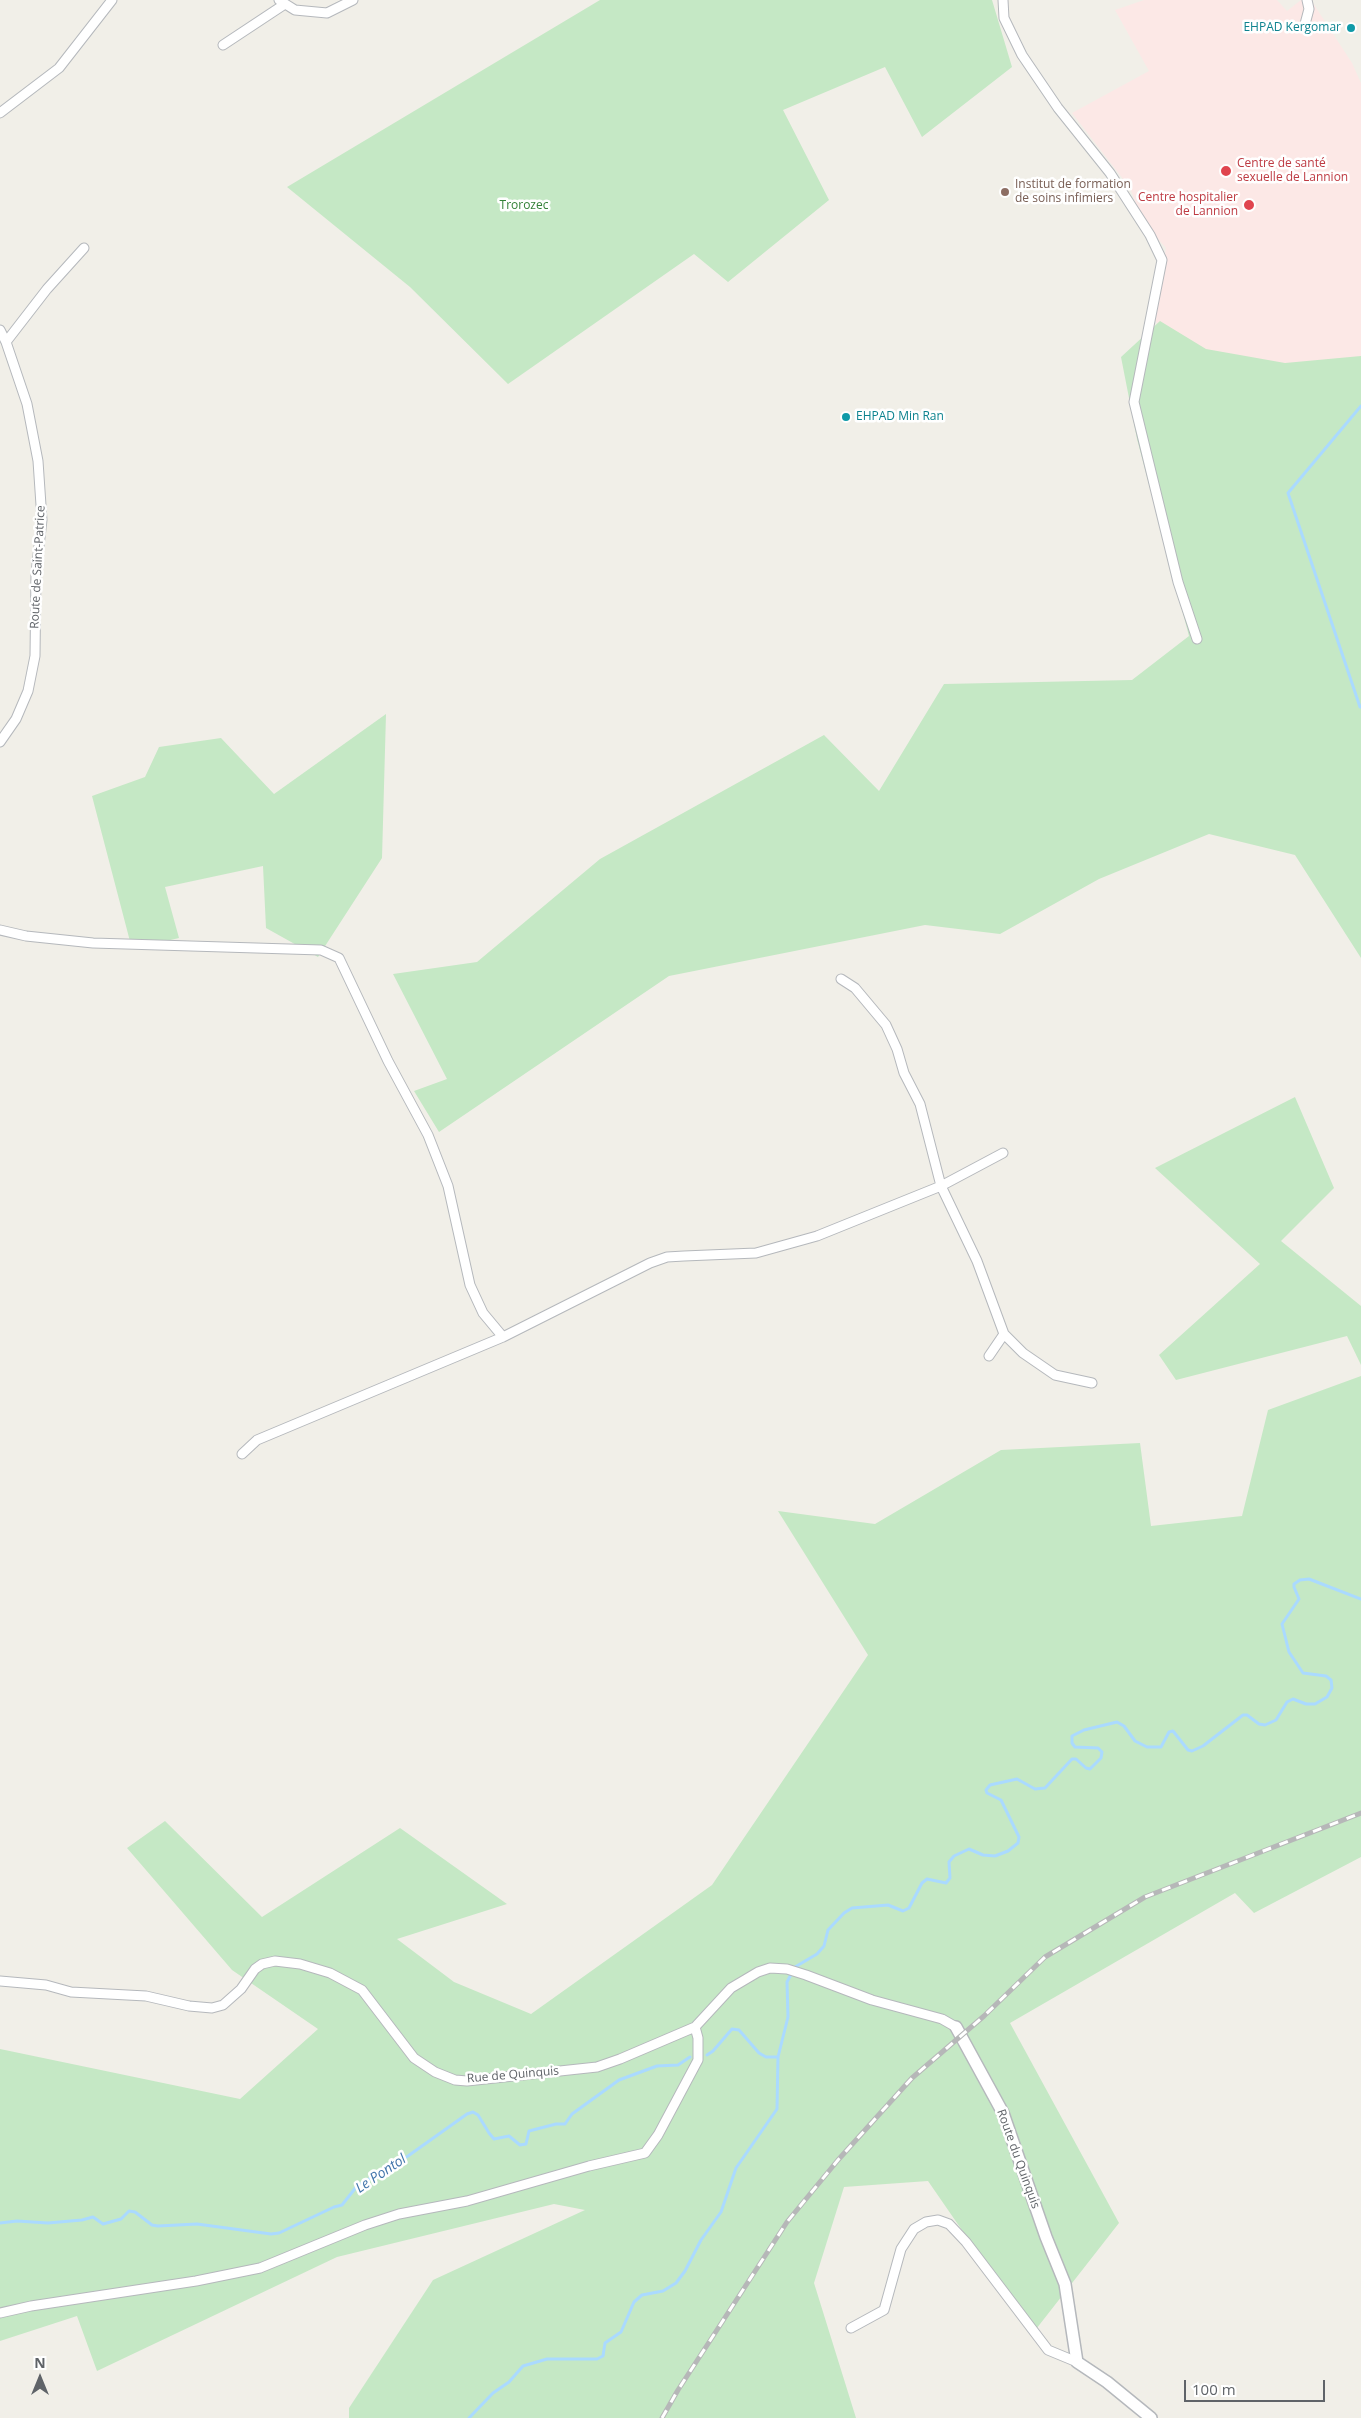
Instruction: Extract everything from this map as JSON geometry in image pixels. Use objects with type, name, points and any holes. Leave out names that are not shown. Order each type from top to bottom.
[{"type":"street","points":[[0,113],[59,68],[112,0]]},
{"type":"street","points":[[223,45],[282,2],[295,10],[327,13],[353,0]]},
{"type":"street","points":[[1003,0],[1004,18],[1022,55],[1058,108],[1110,173],[1150,235],[1162,260],[1134,402],[1178,582],[1197,639]]},
{"type":"street","points":[[1306,24],[1309,9],[1307,0]]},
{"type":"street","points":[[6,342],[47,288],[84,248]]},
{"type":"street","name":"Route de Saint-Patrice","points":[[0,330],[6,342],[27,404],[38,461],[42,520],[36,573],[35,656],[28,691],[16,719],[0,742]]},
{"type":"street","points":[[0,930],[26,936],[93,943],[321,950],[339,958],[388,1061],[428,1134],[448,1186],[470,1285],[484,1313],[503,1337]]},
{"type":"street","points":[[841,979],[855,988],[886,1025],[897,1049],[904,1073],[920,1104],[941,1186],[977,1261],[1004,1334],[1023,1353],[1055,1375],[1092,1383]]},
{"type":"street","points":[[242,1454],[257,1440],[503,1337],[650,1263],[684,1256],[756,1253],[816,1236],[941,1186],[1003,1153]]},
{"type":"street","points":[[989,1356],[1004,1334]]},
{"type":"street","name":"Rue de Quinquis","points":[[0,1981],[46,1985],[71,1992],[146,1996],[189,2006],[212,2008],[223,2005],[242,1989],[255,1969],[262,1964],[275,1961],[300,1964],[330,1973],[362,1990],[414,2058],[435,2072],[455,2080],[597,2067],[695,2028]]},
{"type":"street","name":"Route du Quinquis","points":[[695,2028],[731,1988],[758,1972],[770,1968],[787,1969],[806,1975],[872,2000],[942,2019],[956,2027],[1003,2113],[1046,2237],[1065,2284],[1077,2362]]},
{"type":"street","points":[[0,2313],[31,2306],[196,2281],[260,2268],[348,2231],[399,2214],[468,2201],[589,2166],[645,2153],[658,2135],[698,2060],[698,2038],[695,2028]]},
{"type":"street","points":[[851,2328],[884,2310],[901,2249],[914,2229],[926,2222],[938,2220],[949,2224],[966,2242],[1048,2350],[1077,2362],[1107,2382],[1150,2418]]},
{"type":"shaded area","name":"Centre hospitalier de Lannion","points":[[1144,0],[1277,0],[1287,11],[1301,0],[1311,0],[1352,63],[1361,83],[1361,356],[1334,384],[1187,348],[1166,334],[1154,319],[1166,248],[1143,222],[1130,188],[1072,113],[1149,71],[1115,10]]},
{"type":"green space","name":"Trorozec","points":[[600,0],[992,0],[1012,67],[922,137],[885,67],[783,110],[829,200],[728,282],[694,254],[508,384],[410,287],[287,187]]},
{"type":"green space","points":[[1160,321],[1206,349],[1285,363],[1361,356],[1361,958],[1295,855],[1209,834],[1099,879],[1000,934],[925,925],[669,976],[439,1132],[414,1091],[447,1079],[393,974],[477,962],[600,859],[824,735],[879,791],[944,684],[1132,680],[1189,636],[1137,439],[1121,357]]},
{"type":"green space","points":[[386,714],[382,858],[318,957],[266,928],[263,866],[165,887],[179,938],[132,949],[92,796],[145,777],[159,747],[221,738],[274,794]]},
{"type":"green space","points":[[1295,1097],[1334,1188],[1281,1241],[1361,1306],[1361,1365],[1347,1336],[1176,1380],[1159,1355],[1260,1264],[1155,1168]]},
{"type":"green space","points":[[1361,1376],[1361,1857],[1254,1913],[1235,1893],[1010,2023],[1119,2223],[1033,2333],[928,2181],[844,2187],[814,2283],[856,2418],[349,2418],[349,2408],[433,2280],[585,2210],[554,2204],[337,2257],[97,2371],[77,2316],[0,2341],[0,2049],[240,2099],[318,2029],[232,1970],[127,1848],[165,1821],[262,1917],[400,1828],[507,1904],[397,1939],[454,1982],[531,2014],[712,1885],[868,1655],[778,1511],[875,1524],[1001,1450],[1140,1443],[1151,1526],[1242,1516],[1268,1410]]},
{"type":"waterway","points":[[1360,707],[1288,493],[1361,406]]},
{"type":"waterway","points":[[469,2418],[493,2393],[509,2382],[523,2366],[547,2359],[597,2359],[603,2356],[605,2343],[621,2332],[634,2302],[642,2295],[663,2291],[676,2283],[685,2271],[701,2240],[721,2212],[736,2168],[777,2109],[778,2057],[788,2017],[787,1982],[795,1967],[817,1954],[824,1946],[828,1930],[844,1913],[852,1908],[888,1905],[903,1911],[909,1908],[922,1883],[927,1879],[946,1883],[950,1878],[949,1862],[954,1856],[969,1849],[983,1855],[995,1856],[1008,1851],[1018,1843],[1019,1837],[1001,1800],[987,1793],[986,1790],[990,1785],[1017,1779],[1035,1789],[1045,1788],[1072,1759],[1076,1759],[1086,1768],[1090,1769],[1101,1758],[1102,1752],[1098,1748],[1075,1747],[1072,1743],[1072,1736],[1084,1730],[1117,1722],[1124,1726],[1135,1741],[1147,1747],[1161,1747],[1169,1732],[1173,1731],[1188,1750],[1192,1751],[1203,1746],[1243,1715],[1247,1715],[1259,1724],[1265,1725],[1276,1720],[1287,1702],[1293,1699],[1306,1704],[1315,1704],[1327,1697],[1332,1688],[1331,1680],[1326,1676],[1303,1673],[1289,1652],[1282,1624],[1299,1599],[1294,1584],[1300,1580],[1309,1579],[1361,1599]]},
{"type":"waterway","name":"Le Pontol","points":[[707,2055],[713,2051],[732,2029],[739,2030],[759,2053],[766,2057],[778,2057]]},
{"type":"waterway","name":"Le Pontol","points":[[0,2223],[17,2221],[48,2223],[82,2220],[93,2217],[103,2224],[121,2219],[129,2211],[135,2212],[152,2225],[158,2226],[197,2224],[271,2234],[279,2233],[342,2205],[357,2186],[408,2156],[467,2114],[473,2112],[478,2115],[494,2139],[509,2136],[520,2145],[526,2144],[529,2131],[556,2124],[565,2124],[572,2114],[619,2080],[657,2066],[678,2065],[690,2057]]},
{"type":"railway","points":[[662,2418],[678,2390],[787,2222],[838,2160],[912,2078],[984,2016],[1045,1957],[1145,1897],[1361,1813]]},
{"type":"place","name":"EHPAD Kergomar","points":[[1351,28]]},
{"type":"place","name":"Centre de santé sexuelle de Lannion","points":[[1226,171]]},
{"type":"place","name":"Institut de formation de soins infimiers","points":[[1005,192]]},
{"type":"place","name":"Centre hospitalier de Lannion","points":[[1249,205]]},
{"type":"place","name":"EHPAD Min Ran","points":[[846,417]]}]
